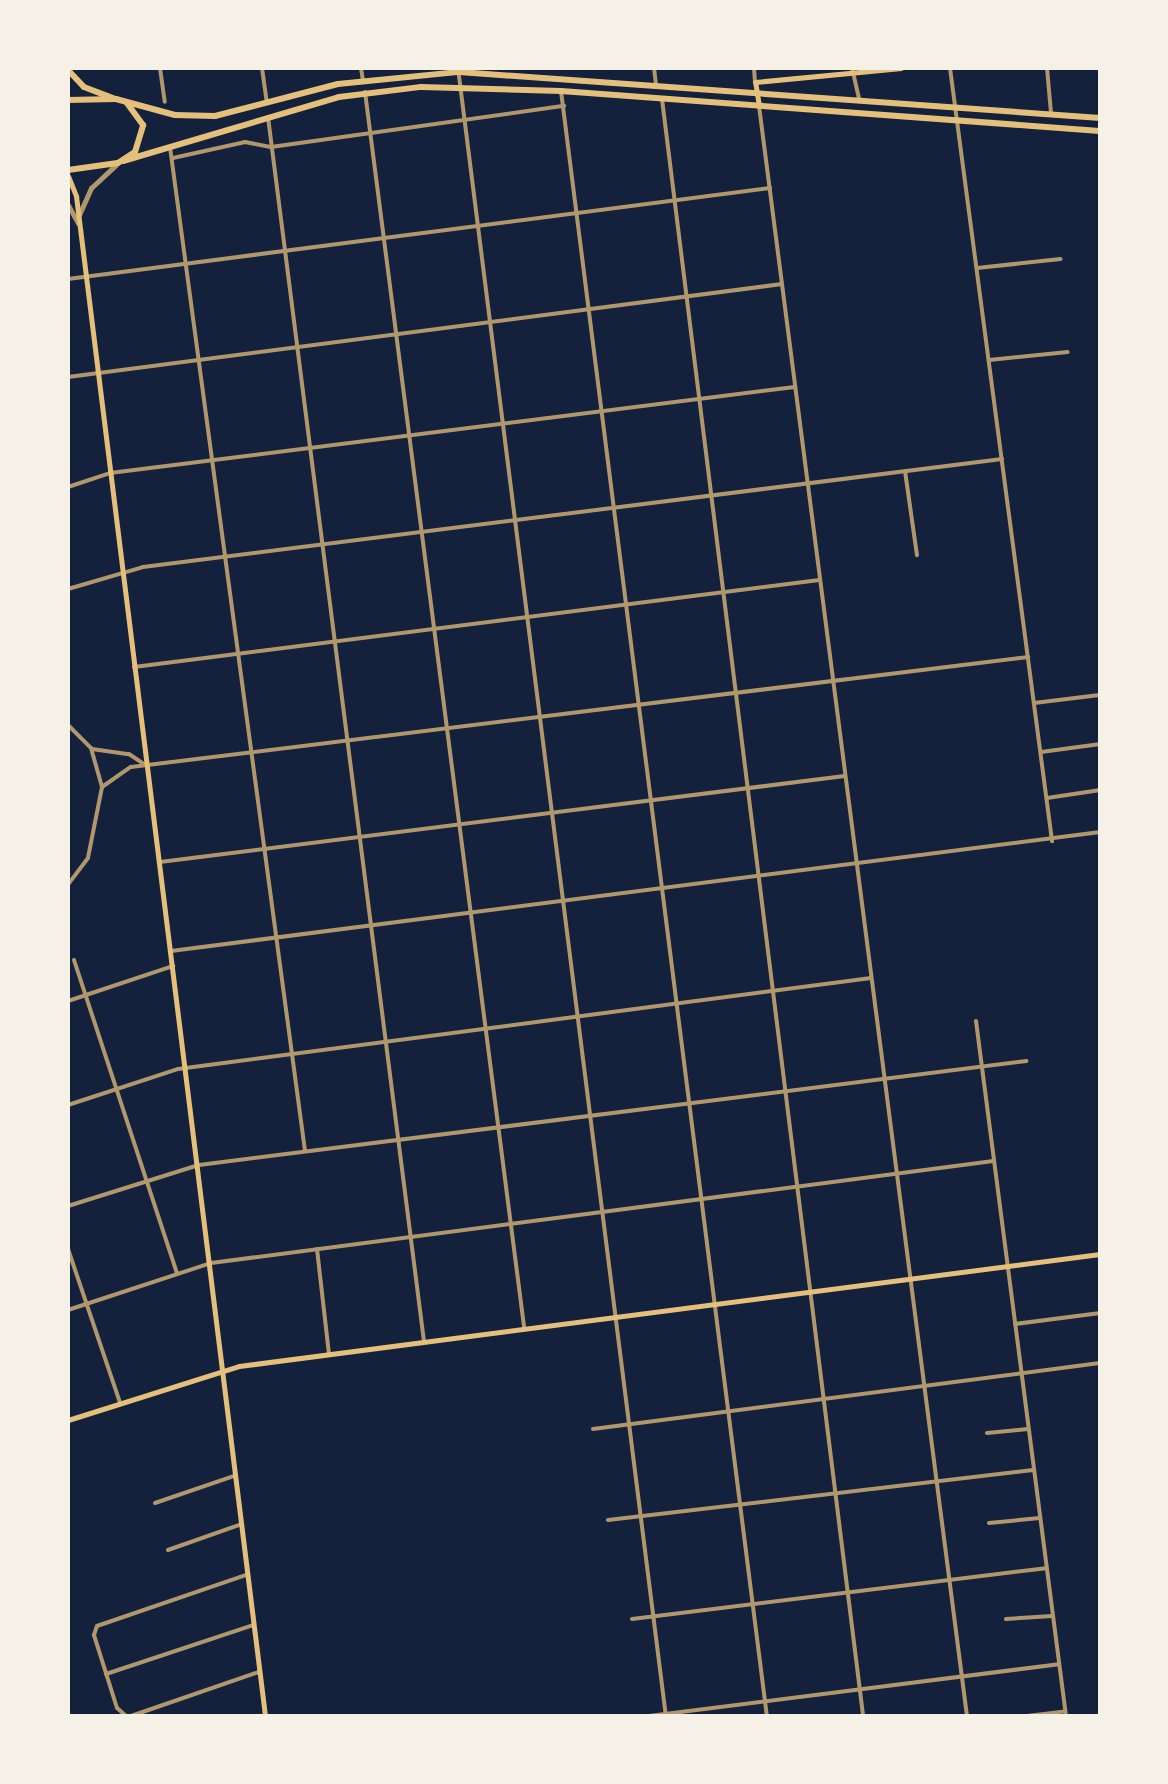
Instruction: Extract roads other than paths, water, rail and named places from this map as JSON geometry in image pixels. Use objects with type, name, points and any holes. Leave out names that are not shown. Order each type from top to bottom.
[{"type":"main road","points":[[759,106],[755,82],[901,68]]},
{"type":"main road","points":[[68,70],[84,87],[119,100],[202,117],[363,80],[459,70],[1100,118]]},
{"type":"main road","points":[[266,1716],[174,966],[78,223],[68,173],[120,162],[365,92],[460,86],[1100,131]]},
{"type":"main road","points":[[68,100],[119,100],[137,112],[144,130],[120,162]]},
{"type":"main road","points":[[68,1420],[224,1368],[1100,1254]]},
{"type":"street","points":[[160,68],[165,102]]},
{"type":"street","points":[[262,68],[267,103]]},
{"type":"street","points":[[362,68],[363,80]]},
{"type":"street","points":[[559,68],[560,77]]},
{"type":"street","points":[[654,68],[656,84]]},
{"type":"street","points":[[754,68],[755,82]]},
{"type":"street","points":[[950,68],[1052,842]]},
{"type":"street","points":[[1048,68],[1051,114]]},
{"type":"street","points":[[459,70],[666,1716]]},
{"type":"street","points":[[853,71],[859,99]]},
{"type":"street","points":[[561,91],[766,1716]]},
{"type":"street","points":[[365,92],[524,1328]]},
{"type":"street","points":[[662,99],[863,1716]]},
{"type":"street","points":[[172,158],[246,142],[271,147],[564,106]]},
{"type":"street","points":[[759,106],[967,1716]]},
{"type":"street","points":[[268,117],[402,1138],[424,1342]]},
{"type":"street","points":[[170,147],[305,1152]]},
{"type":"street","points":[[78,223],[91,188],[120,162]]},
{"type":"street","points":[[68,279],[770,188]]},
{"type":"street","points":[[68,204],[78,223]]},
{"type":"street","points":[[977,268],[1061,259]]},
{"type":"street","points":[[68,378],[82,372],[297,348],[782,284]]},
{"type":"street","points":[[989,360],[1068,352]]},
{"type":"street","points":[[68,487],[110,474],[796,387]]},
{"type":"street","points":[[68,589],[122,571],[1002,459]]},
{"type":"street","points":[[905,471],[917,555]]},
{"type":"street","points":[[134,666],[820,580]]},
{"type":"street","points":[[102,787],[125,768],[1028,657]]},
{"type":"street","points":[[1034,703],[1100,695]]},
{"type":"street","points":[[68,725],[91,748],[102,787],[88,858],[68,885]]},
{"type":"street","points":[[1040,752],[1100,744]]},
{"type":"street","points":[[91,748],[123,753],[147,766]]},
{"type":"street","points":[[123,753],[125,768]]},
{"type":"street","points":[[160,862],[846,776]]},
{"type":"street","points":[[1047,798],[1100,790]]},
{"type":"street","points":[[172,951],[857,863],[1052,842],[1100,832]]},
{"type":"street","points":[[74,960],[176,1274]]},
{"type":"street","points":[[68,1000],[174,966]]},
{"type":"street","points":[[68,1105],[186,1068],[676,1003],[774,994],[872,978]]},
{"type":"street","points":[[976,1021],[1065,1714],[1027,1716]]},
{"type":"street","points":[[68,1206],[199,1165],[884,1074],[1026,1061]]},
{"type":"street","points":[[68,1310],[211,1263],[993,1162]]},
{"type":"street","points":[[68,1249],[120,1403]]},
{"type":"street","points":[[317,1249],[329,1354]]},
{"type":"street","points":[[1014,1324],[1100,1314]]},
{"type":"street","points":[[594,1429],[1100,1363]]},
{"type":"street","points":[[987,1433],[1028,1429]]},
{"type":"street","points":[[608,1520],[1034,1470]]},
{"type":"street","points":[[155,1503],[234,1476]]},
{"type":"street","points":[[989,1524],[1040,1518]]},
{"type":"street","points":[[168,1550],[240,1525]]},
{"type":"street","points":[[632,1619],[1046,1568]]},
{"type":"street","points":[[246,1575],[95,1629],[106,1674],[127,1716],[259,1672]]},
{"type":"street","points":[[1006,1619],[1052,1616]]},
{"type":"street","points":[[106,1674],[253,1625]]},
{"type":"street","points":[[649,1716],[1059,1664]]}]
